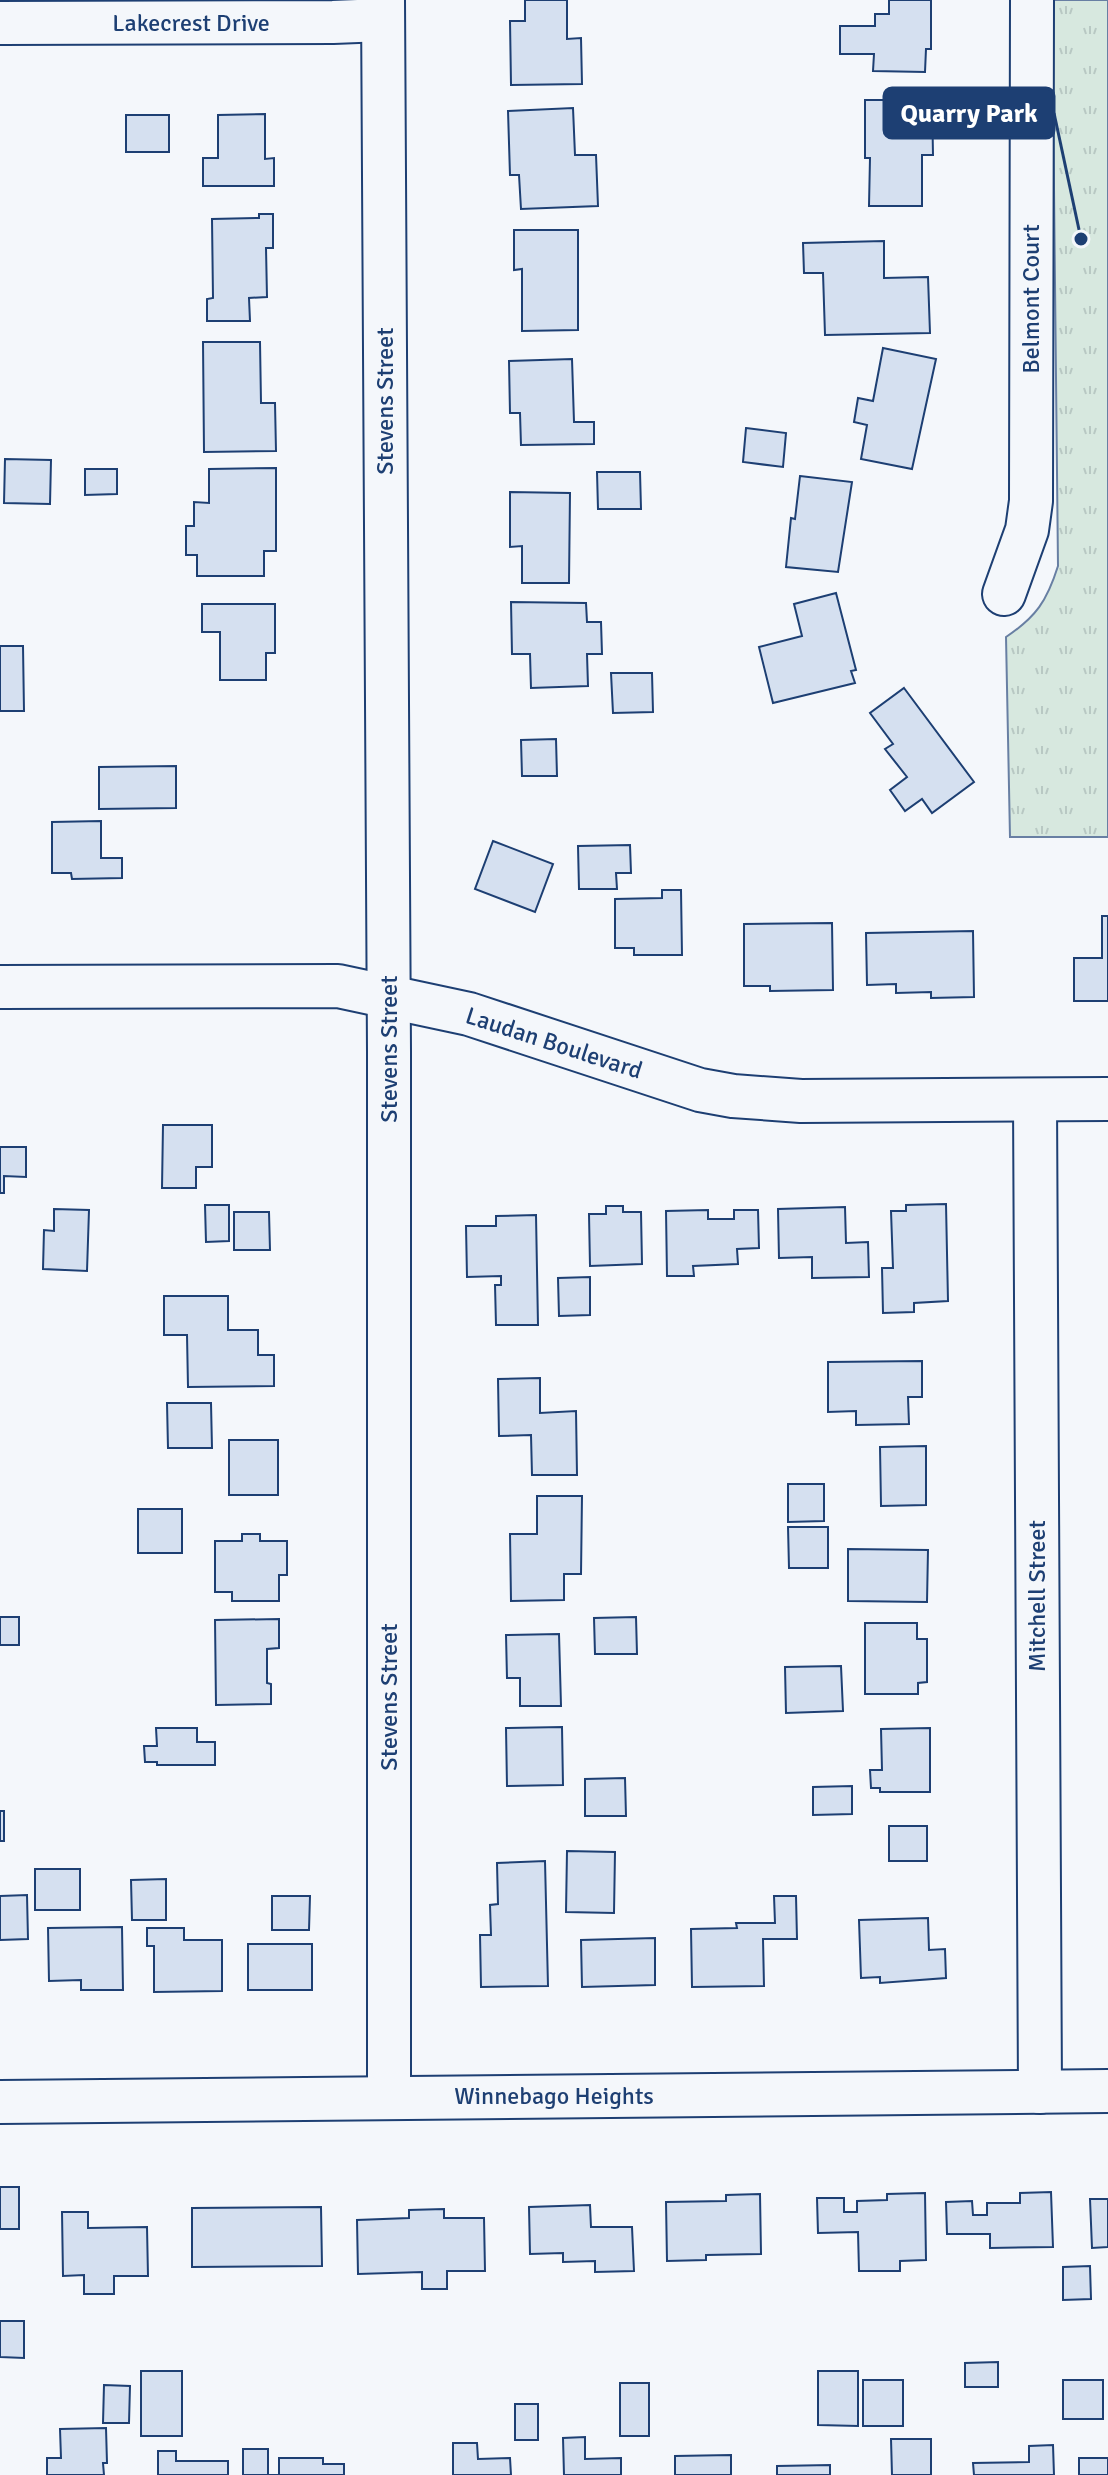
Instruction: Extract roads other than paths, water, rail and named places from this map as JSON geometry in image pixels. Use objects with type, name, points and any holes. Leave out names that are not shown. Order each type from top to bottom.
[{"type":"street","name":"Belmont Court","points":[[1004,594],[1027,530],[1031,501],[1032,0]]},
{"type":"street","name":"Lakecrest Drive","points":[[0,23],[333,22],[383,10]]},
{"type":"street","name":"Stevens Street","points":[[383,10],[389,998],[389,2097]]},
{"type":"street","name":"Laudan Boulevard","points":[[0,987],[338,986],[469,1014],[700,1090],[733,1096],[801,1101],[1108,1099]]},
{"type":"street","name":"Mitchell Street","points":[[1035,1100],[1040,2092]]},
{"type":"street","name":"Winnebago Heights","points":[[0,2102],[1108,2091]]},
{"type":"place","name":"Quarry Park","points":[[1081,239]]}]
